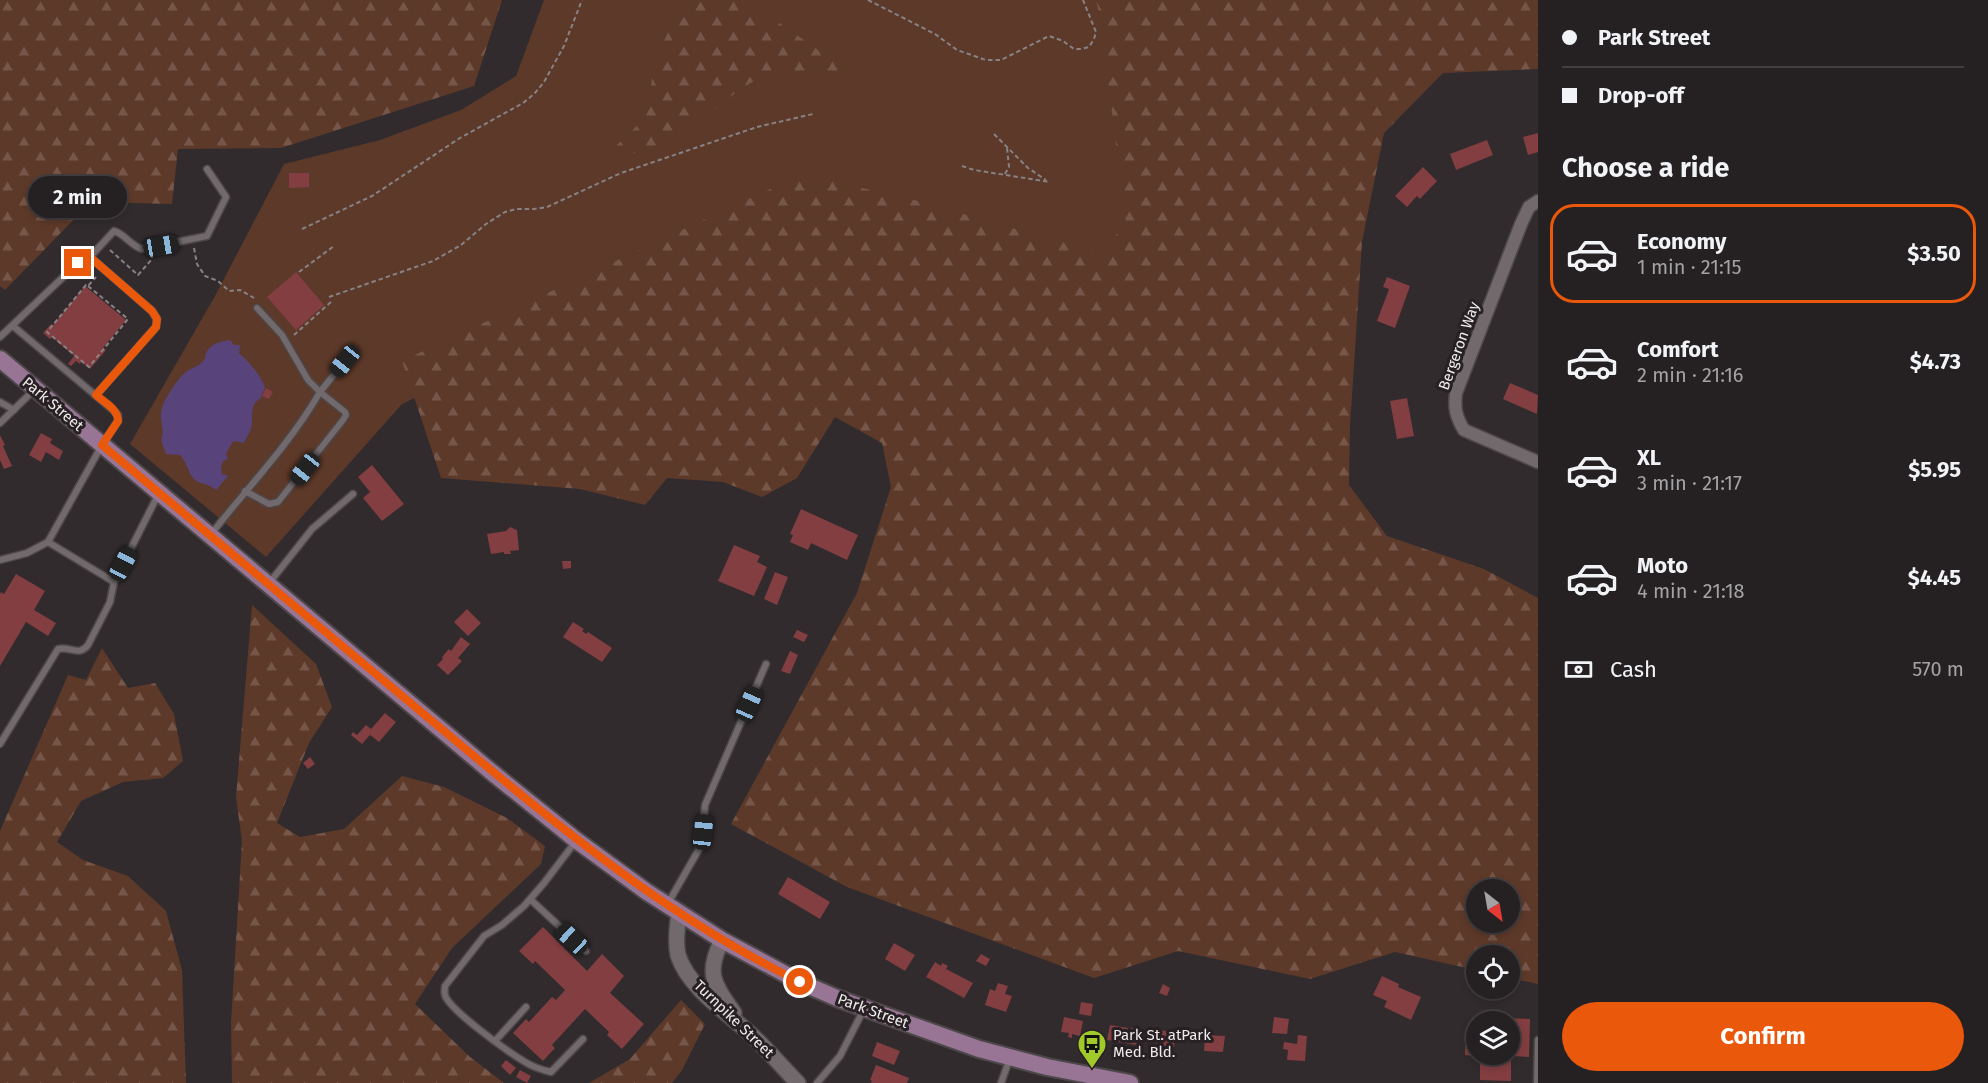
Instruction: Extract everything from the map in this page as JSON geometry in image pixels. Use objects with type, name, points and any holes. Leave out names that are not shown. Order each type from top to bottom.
[{"type":"main road","name":"Park Street","points":[[0,359],[494,774],[576,840],[673,910],[722,940],[800,982],[864,1008],[962,1044],[1047,1067],[1130,1083]]},
{"type":"street","name":"Bergeron Way","points":[[1538,201],[1530,207],[1521,224],[1456,393],[1454,406],[1464,430],[1538,462]]},
{"type":"street","name":"Turnpike Street","points":[[673,910],[678,954],[684,968],[708,997],[746,1030],[798,1083]]},
{"type":"street","points":[[722,940],[714,955],[713,979],[746,1030]]},
{"type":"lane","points":[[0,337],[78,263],[90,257],[114,231],[119,232],[140,249],[192,241],[207,236],[226,197],[207,169]]},
{"type":"lane","points":[[90,257],[152,311],[157,323],[156,327],[96,395]]},
{"type":"lane","points":[[246,491],[269,504],[278,502],[346,415],[308,380],[285,340],[257,308]]},
{"type":"lane","points":[[0,560],[27,553],[48,542],[102,445],[118,421],[116,412],[13,326]]},
{"type":"lane","points":[[209,536],[305,418],[320,392],[345,361]]},
{"type":"lane","points":[[0,423],[35,388]]},
{"type":"lane","points":[[0,402],[14,410]]},
{"type":"lane","points":[[0,744],[58,649],[80,652],[88,645],[110,602],[114,582],[160,493]]},
{"type":"lane","points":[[268,585],[312,529],[353,494]]},
{"type":"lane","points":[[48,542],[114,582]]},
{"type":"lane","points":[[673,910],[702,844],[705,805],[766,664]]},
{"type":"lane","points":[[576,840],[544,884],[530,899],[502,925],[484,936],[445,986],[445,996],[454,1007],[495,1041],[540,1070],[551,1072],[584,1039]]},
{"type":"lane","points":[[530,899],[586,951]]},
{"type":"lane","points":[[495,1041],[526,1007]]},
{"type":"lane","points":[[817,1083],[840,1056],[864,1008]]},
{"type":"lane","points":[[1537,1083],[1538,1040]]},
{"type":"lane","points":[[1001,1083],[1010,1057]]},
{"type":"path","points":[[302,229],[372,196],[460,138],[523,103],[544,82],[564,46],[582,0]]},
{"type":"path","points":[[868,0],[935,34],[957,50],[986,60],[1002,60],[1049,36],[1063,41],[1074,49],[1089,46],[1096,32],[1083,0]]},
{"type":"path","points":[[329,297],[433,261],[461,245],[486,224],[505,212],[516,208],[547,207],[632,170],[758,127],[813,114]]},
{"type":"path","points":[[962,166],[1050,182],[1028,168],[994,134]]},
{"type":"path","points":[[1005,174],[1009,166],[1007,147]]},
{"type":"path","points":[[194,246],[197,264],[205,276],[218,281],[229,291],[240,290],[256,300]]},
{"type":"path","points":[[299,272],[334,246]]},
{"type":"path","points":[[88,286],[128,319],[89,367],[47,332],[86,285],[88,286],[99,273],[92,267],[108,248],[138,275],[152,259],[152,254]]},
{"type":"path","points":[[292,336],[332,301]]},
{"type":"green space","points":[[0,0],[502,0],[474,86],[281,148],[178,149],[172,204],[91,202],[5,290],[0,286]]},
{"type":"green space","points":[[544,0],[1125,0],[1137,237],[1115,284],[667,277],[402,404],[266,557],[130,444],[215,296],[284,164],[380,140],[461,110],[516,76]]},
{"type":"green space","points":[[701,0],[730,0],[762,11],[840,65],[844,71],[843,75],[834,80],[798,71],[769,75],[750,83],[668,140],[642,151],[615,156],[613,149],[645,118],[650,99],[653,67],[668,32],[687,6]]},
{"type":"green space","points":[[1096,0],[1538,0],[1538,69],[1443,73],[1384,133],[1362,242],[1350,426],[1349,485],[1387,536],[1484,569],[1538,598],[1538,984],[1520,980],[1520,945],[1466,945],[1466,968],[1395,952],[1310,979],[1178,951],[1094,978],[847,887],[731,824],[857,593],[891,487],[882,443],[835,417],[797,478],[762,497],[723,482],[667,478],[645,505],[580,489],[441,478],[402,361],[802,174],[914,200],[1101,253],[1126,223]]},
{"type":"green space","points":[[252,605],[316,664],[332,707],[309,743],[277,823],[300,837],[344,829],[402,776],[444,787],[507,818],[545,846],[541,864],[452,948],[415,1004],[470,1057],[504,1083],[232,1083],[231,1023],[242,841],[236,797]]},
{"type":"green space","points":[[102,648],[128,688],[155,683],[174,714],[183,761],[163,778],[123,782],[81,801],[57,842],[83,860],[128,876],[166,911],[182,970],[186,1083],[0,1083],[0,831],[68,675],[86,680]]},
{"type":"green space","points":[[681,1000],[705,1024],[682,1070],[672,1083],[589,1083],[630,1059]]},
{"type":"shaded area","points":[[230,340],[234,345],[240,345],[239,353],[258,373],[265,388],[262,398],[253,407],[251,429],[244,443],[235,441],[226,454],[228,459],[223,461],[221,468],[222,474],[228,476],[216,490],[193,478],[180,455],[166,454],[161,440],[163,432],[161,410],[180,377],[201,363],[210,347]]},
{"type":"building","points":[[1538,133],[1538,152],[1528,155],[1523,137]]},
{"type":"building","points":[[1487,140],[1493,155],[1456,170],[1450,154]]},
{"type":"building","points":[[1423,167],[1437,181],[1420,199],[1417,196],[1407,207],[1395,196]]},
{"type":"building","points":[[289,173],[309,173],[309,187],[289,188]]},
{"type":"building","points":[[296,272],[324,305],[296,330],[267,297]]},
{"type":"building","points":[[1387,277],[1410,286],[1395,328],[1377,321],[1389,289],[1383,287]]},
{"type":"building","points":[[85,286],[126,320],[103,348],[106,350],[90,369],[81,362],[80,364],[76,361],[71,366],[68,364],[74,356],[52,337],[50,339],[43,333],[51,324],[53,325]]},
{"type":"building","points":[[1510,383],[1538,395],[1537,414],[1503,399]]},
{"type":"building","points":[[266,388],[273,392],[269,399],[262,396]]},
{"type":"building","points":[[1407,398],[1414,436],[1397,439],[1390,401]]},
{"type":"building","points":[[41,433],[52,439],[50,443],[63,451],[59,460],[46,452],[41,462],[29,455]]},
{"type":"building","points":[[0,435],[12,466],[4,469],[0,460]]},
{"type":"building","points":[[372,465],[404,504],[382,521],[363,498],[370,492],[358,477]]},
{"type":"building","points":[[801,509],[858,535],[847,560],[811,543],[808,550],[790,542],[793,535],[790,534]]},
{"type":"building","points":[[510,527],[517,530],[519,550],[510,551],[511,554],[504,554],[504,552],[491,554],[487,534],[506,531]]},
{"type":"building","points":[[734,545],[760,556],[757,562],[767,567],[754,596],[718,581]]},
{"type":"building","points":[[562,561],[571,561],[571,568],[563,569]]},
{"type":"building","points":[[775,572],[788,577],[777,605],[764,599]]},
{"type":"building","points":[[16,574],[45,591],[34,610],[56,623],[48,636],[26,622],[0,666],[0,594],[1,592],[4,594]]},
{"type":"building","points":[[467,609],[481,623],[468,636],[454,622]]},
{"type":"building","points":[[573,622],[584,629],[582,631],[586,634],[588,632],[612,648],[602,662],[563,637]]},
{"type":"building","points":[[797,630],[808,635],[804,642],[793,637]]},
{"type":"building","points":[[461,637],[470,644],[458,658],[462,661],[448,675],[437,665]]},
{"type":"building","points":[[790,651],[798,655],[790,674],[781,671]]},
{"type":"building","points":[[385,713],[396,722],[379,742],[370,735],[362,744],[351,735],[353,732],[357,735],[366,725],[371,729]]},
{"type":"building","points":[[310,757],[315,764],[308,769],[303,763]]},
{"type":"building","points":[[788,877],[830,902],[820,919],[778,894]]},
{"type":"building","points":[[543,927],[587,971],[602,954],[624,976],[610,993],[644,1024],[622,1049],[607,1035],[609,1032],[585,1009],[552,1045],[555,1048],[543,1061],[513,1033],[526,1019],[529,1022],[552,997],[556,1000],[565,990],[535,961],[533,964],[519,951]]},
{"type":"building","points":[[894,943],[915,955],[905,971],[885,959]]},
{"type":"building","points":[[981,954],[990,959],[986,966],[976,961]]},
{"type":"building","points":[[935,962],[941,966],[942,963],[948,966],[946,969],[973,983],[964,998],[926,977]]},
{"type":"building","points":[[1382,976],[1399,984],[1398,987],[1421,997],[1411,1020],[1384,1007],[1387,1001],[1373,995]]},
{"type":"building","points":[[998,983],[1008,986],[1005,994],[1012,996],[1006,1012],[985,1005],[990,989],[995,991]]},
{"type":"building","points":[[1163,984],[1170,988],[1167,996],[1159,993]]},
{"type":"building","points":[[1081,1002],[1093,1004],[1091,1016],[1079,1014]]},
{"type":"building","points":[[1064,1017],[1083,1021],[1080,1036],[1072,1034],[1072,1038],[1068,1037],[1069,1033],[1061,1032]]},
{"type":"building","points":[[1274,1017],[1289,1019],[1287,1034],[1272,1033]]},
{"type":"building","points":[[1520,1019],[1530,1019],[1529,1057],[1520,1056]]},
{"type":"building","points":[[1110,1025],[1128,1028],[1131,1032],[1131,1028],[1139,1029],[1137,1045],[1107,1040]]},
{"type":"building","points":[[1150,1029],[1176,1032],[1174,1047],[1157,1045],[1158,1039],[1149,1037]]},
{"type":"building","points":[[1465,1031],[1466,1031],[1466,1055]]},
{"type":"building","points":[[1205,1035],[1225,1036],[1223,1052],[1204,1051]]},
{"type":"building","points":[[1298,1035],[1307,1036],[1305,1061],[1287,1060],[1288,1050],[1283,1049],[1284,1042],[1297,1044]]},
{"type":"building","points":[[877,1042],[900,1051],[894,1065],[872,1056]]},
{"type":"building","points":[[506,1060],[516,1068],[510,1075],[501,1066]]},
{"type":"building","points":[[876,1065],[909,1078],[907,1083],[871,1083]]},
{"type":"building","points":[[1480,1065],[1511,1065],[1511,1081],[1480,1080]]},
{"type":"building","points":[[520,1070],[531,1076],[527,1083],[516,1077]]},
{"type":"place","name":"Park St. atPark Med. Bld.","points":[[1092,1070]]},
{"type":"route","points":[[78,263],[90,257],[152,311],[157,319],[156,327],[96,395],[118,415],[118,421],[102,445],[576,840],[679,914],[764,964],[800,982]]}]
